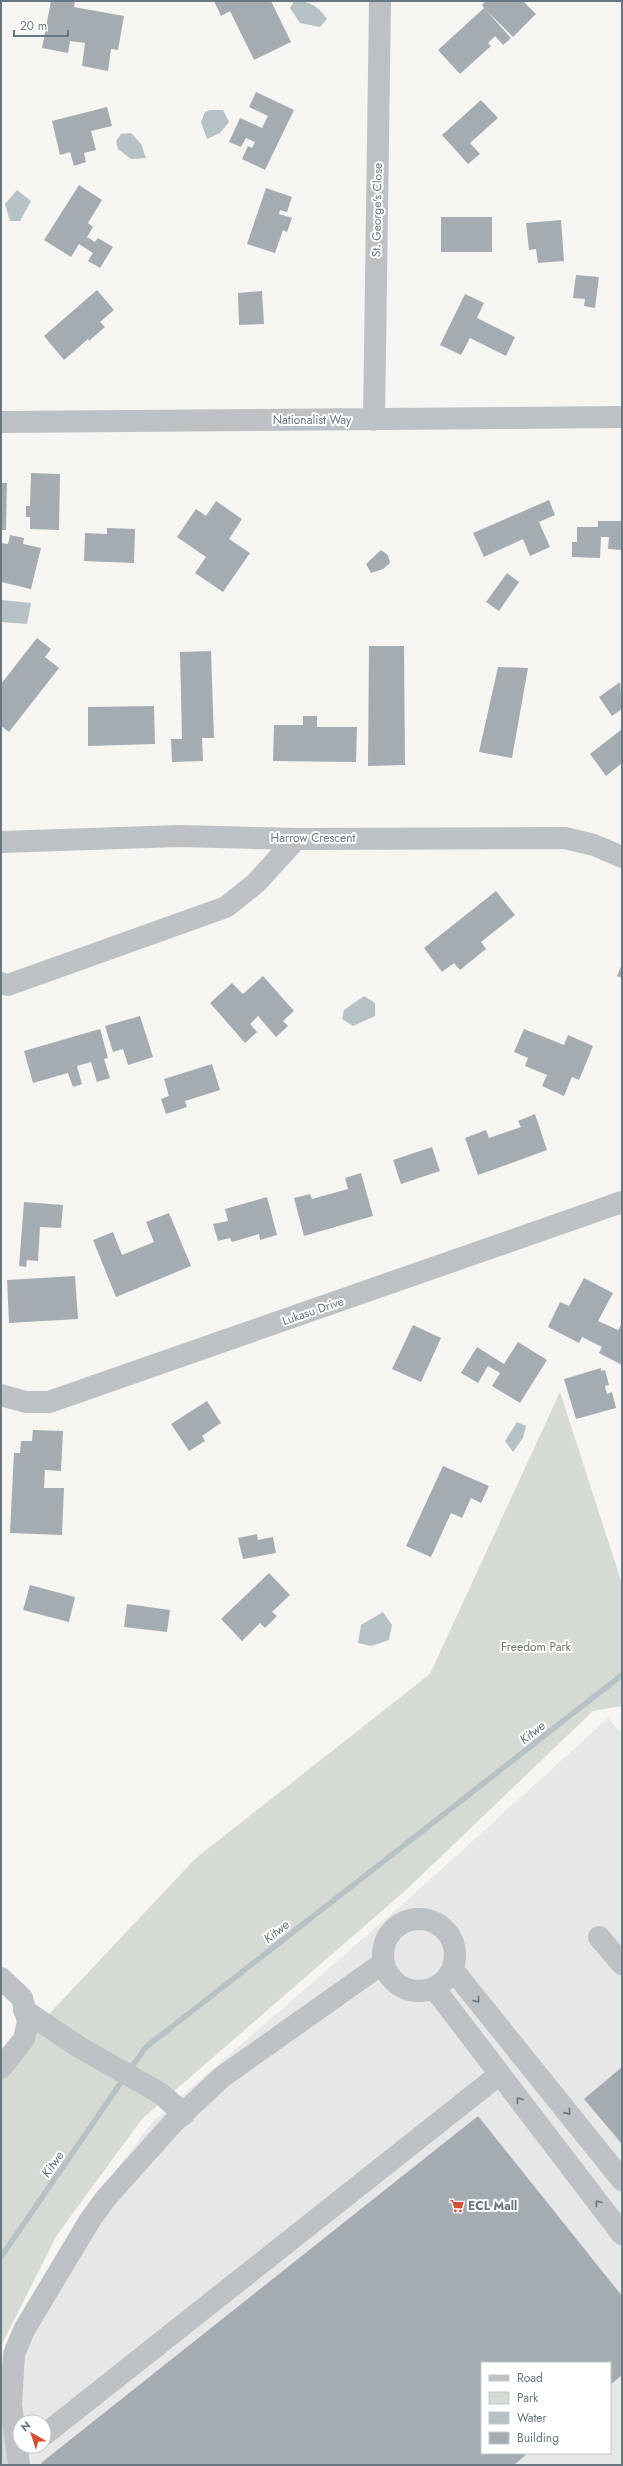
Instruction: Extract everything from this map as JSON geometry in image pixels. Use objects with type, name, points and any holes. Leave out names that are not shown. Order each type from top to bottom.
[{"type":"street","name":"St. George's Close","points":[[374,420],[380,1]]},
{"type":"street","name":"Nationalist Way","points":[[1,422],[622,418]]},
{"type":"street","name":"Harrow Crescent","points":[[1,842],[179,836],[296,838],[565,838],[594,845],[622,857]]},
{"type":"street","points":[[1,983],[8,985],[202,918],[226,907],[256,883],[296,838]]},
{"type":"street","name":"Lukasu Drive","points":[[1,1395],[26,1402],[49,1402],[622,1202]]},
{"type":"street","points":[[425,1919],[442,1927],[449,1934],[456,1953],[453,1970],[442,1984],[434,1988],[416,1992],[407,1989],[392,1979],[383,1962],[384,1944],[393,1929],[408,1920],[425,1919]]},
{"type":"street","points":[[599,1937],[622,1964]]},
{"type":"street","points":[[22,2456],[11,2405],[11,2383],[14,2354],[24,2330],[102,2204],[184,2114],[222,2077],[383,1962]]},
{"type":"street","points":[[453,1970],[622,2180]]},
{"type":"street","points":[[1,1978],[22,1998],[28,2022],[24,2039],[1,2068]]},
{"type":"street","points":[[434,1988],[622,2234]]},
{"type":"street","points":[[24,2010],[103,2060],[160,2093],[184,2114]]},
{"type":"street","points":[[52,2429],[500,2074]]},
{"type":"shaded area","points":[[608,1718],[622,1734],[622,2465],[23,2465],[21,2454],[52,2454],[52,2414],[15,2414],[12,2396],[1,2362],[88,2207],[154,2120],[411,1897]]},
{"type":"green space","name":"Freedom Park","points":[[560,1392],[622,1584],[622,1706],[593,1711],[406,1890],[142,2119],[57,2235],[1,2346],[1,2065],[196,1858],[430,1674]]},
{"type":"green space","points":[[1,2397],[13,2465],[1,2465]]},
{"type":"water","points":[[294,1],[305,2],[313,5],[327,19],[320,27],[300,23],[290,8]]},
{"type":"water","points":[[210,110],[223,110],[229,122],[220,133],[207,139],[201,122],[205,112]]},
{"type":"water","points":[[131,133],[141,144],[146,158],[131,159],[118,149],[116,141],[121,134]]},
{"type":"water","points":[[17,190],[31,201],[20,221],[10,221],[5,204]]},
{"type":"water","points":[[1,600],[31,603],[27,624],[1,622]]},
{"type":"water","points":[[364,996],[375,1003],[375,1016],[353,1026],[342,1019],[344,1010]]},
{"type":"water","points":[[517,1422],[526,1426],[523,1438],[513,1452],[505,1441]]},
{"type":"water","points":[[383,1612],[392,1625],[389,1640],[371,1646],[358,1643],[361,1625]]},
{"type":"building","points":[[51,1],[75,1],[74,7],[124,16],[118,50],[111,49],[108,71],[82,66],[85,43],[70,41],[68,53],[42,48]]},
{"type":"building","points":[[214,1],[271,1],[291,42],[254,60],[230,11],[221,16]]},
{"type":"building","points":[[486,1],[523,1],[536,14],[513,37],[485,9],[511,38],[503,45],[495,36],[488,43],[491,46],[460,74],[438,50],[484,8],[482,5]]},
{"type":"building","points":[[256,92],[294,110],[265,170],[242,159],[248,146],[252,148],[255,142],[246,138],[241,147],[229,142],[240,118],[262,128],[268,116],[249,107]]},
{"type":"building","points":[[481,100],[498,118],[470,143],[480,154],[468,164],[442,135]]},
{"type":"building","points":[[107,107],[112,126],[91,131],[96,150],[84,153],[86,162],[74,166],[70,152],[60,155],[52,121]]},
{"type":"building","points":[[79,185],[102,200],[88,223],[93,227],[87,237],[95,242],[98,238],[113,247],[100,268],[88,261],[93,253],[79,244],[71,257],[44,240]]},
{"type":"building","points":[[266,188],[292,197],[287,212],[280,210],[279,214],[292,218],[287,232],[283,230],[275,253],[247,244]]},
{"type":"building","points":[[441,217],[492,217],[492,252],[441,252]]},
{"type":"building","points":[[561,220],[564,261],[538,263],[536,249],[529,250],[526,223]]},
{"type":"building","points":[[576,275],[599,277],[595,308],[584,306],[585,299],[573,298]]},
{"type":"building","points":[[97,290],[114,310],[100,322],[105,327],[89,341],[88,339],[64,360],[44,336]]},
{"type":"building","points":[[262,291],[264,324],[239,325],[238,293]]},
{"type":"building","points":[[465,294],[484,303],[477,318],[515,337],[506,356],[470,338],[461,355],[440,345]]},
{"type":"building","points":[[31,473],[60,474],[59,530],[30,529],[30,517],[26,517],[26,506],[30,506]]},
{"type":"building","points":[[1,483],[7,483],[6,530],[1,530]]},
{"type":"building","points":[[549,500],[555,515],[539,522],[550,547],[530,556],[523,539],[484,557],[473,533]]},
{"type":"building","points":[[216,501],[242,519],[229,539],[250,553],[223,592],[195,573],[206,557],[177,537],[196,509],[206,516]]},
{"type":"building","points":[[598,521],[622,521],[621,550],[608,549],[609,537],[601,537],[600,558],[572,557],[572,542],[577,542],[577,527],[598,527]]},
{"type":"building","points":[[107,528],[135,529],[134,563],[84,561],[85,533],[107,534]]},
{"type":"building","points":[[10,535],[24,538],[23,544],[41,548],[31,589],[1,582],[1,543],[8,544]]},
{"type":"building","points":[[381,550],[388,555],[390,563],[383,569],[371,573],[366,564]]},
{"type":"building","points":[[507,573],[519,582],[499,611],[486,602]]},
{"type":"building","points":[[37,638],[51,649],[45,657],[59,668],[9,732],[1,726],[1,684]]},
{"type":"building","points":[[369,646],[404,646],[405,765],[368,766]]},
{"type":"building","points":[[211,651],[214,738],[202,738],[203,761],[172,762],[171,739],[182,739],[180,652]]},
{"type":"building","points":[[498,667],[528,668],[512,758],[479,752]]},
{"type":"building","points":[[620,682],[622,709],[612,716],[599,697]]},
{"type":"building","points":[[154,706],[155,744],[88,746],[88,707]]},
{"type":"building","points":[[303,716],[317,716],[317,727],[357,727],[356,762],[273,761],[274,725],[303,725]]},
{"type":"building","points":[[622,729],[622,763],[606,776],[590,754]]},
{"type":"building","points":[[496,891],[515,915],[481,942],[486,949],[460,970],[454,963],[442,972],[424,948]]},
{"type":"building","points":[[622,964],[622,978],[617,976]]},
{"type":"building","points":[[263,976],[294,1011],[283,1021],[288,1026],[276,1037],[258,1016],[250,1024],[257,1032],[245,1043],[210,1003],[232,983],[243,994]]},
{"type":"building","points":[[140,1016],[153,1057],[128,1065],[123,1049],[113,1052],[105,1026]]},
{"type":"building","points":[[100,1029],[108,1058],[104,1059],[110,1078],[97,1082],[91,1062],[77,1066],[82,1084],[73,1087],[68,1073],[33,1083],[24,1051]]},
{"type":"building","points":[[524,1029],[564,1045],[568,1035],[593,1046],[579,1080],[572,1077],[564,1096],[542,1086],[547,1075],[525,1066],[528,1058],[514,1052]]},
{"type":"building","points":[[212,1064],[220,1090],[185,1101],[187,1107],[166,1114],[161,1099],[169,1096],[164,1079]]},
{"type":"building","points":[[535,1114],[547,1150],[478,1175],[465,1138],[486,1130],[489,1138],[521,1127],[518,1121]]},
{"type":"building","points":[[432,1147],[440,1171],[401,1184],[393,1160]]},
{"type":"building","points":[[361,1173],[373,1216],[304,1236],[294,1198],[310,1194],[312,1199],[348,1189],[345,1178]]},
{"type":"building","points":[[267,1197],[277,1235],[260,1240],[259,1234],[232,1242],[230,1238],[218,1241],[213,1224],[228,1221],[225,1209]]},
{"type":"building","points":[[24,1202],[63,1205],[61,1228],[40,1227],[38,1261],[27,1260],[26,1267],[19,1266]]},
{"type":"building","points":[[169,1213],[191,1266],[116,1297],[93,1240],[113,1232],[122,1255],[154,1242],[146,1222]]},
{"type":"building","points":[[75,1276],[78,1319],[9,1323],[7,1280]]},
{"type":"building","points":[[584,1278],[613,1293],[598,1321],[618,1330],[622,1323],[622,1365],[599,1353],[602,1347],[582,1337],[579,1343],[548,1327],[560,1302],[569,1306]]},
{"type":"building","points":[[413,1325],[441,1338],[421,1382],[392,1369]]},
{"type":"building","points":[[518,1342],[547,1360],[520,1403],[492,1386],[500,1373],[488,1366],[478,1383],[461,1373],[477,1347],[504,1364]]},
{"type":"building","points":[[601,1368],[601,1371],[605,1370],[609,1385],[605,1386],[607,1394],[612,1392],[616,1408],[576,1419],[564,1379]]},
{"type":"building","points":[[207,1401],[221,1423],[202,1436],[205,1441],[189,1451],[171,1424]]},
{"type":"building","points":[[33,1430],[63,1431],[61,1471],[45,1470],[44,1488],[64,1488],[62,1535],[10,1533],[14,1453],[20,1453],[21,1441],[32,1441]]},
{"type":"building","points":[[443,1466],[489,1486],[481,1503],[471,1498],[462,1518],[451,1513],[431,1557],[406,1546]]},
{"type":"building","points":[[257,1534],[258,1540],[273,1537],[276,1553],[243,1559],[238,1538]]},
{"type":"building","points":[[269,1573],[290,1595],[272,1612],[277,1616],[265,1628],[260,1623],[242,1641],[221,1619]]},
{"type":"building","points":[[30,1585],[75,1597],[69,1622],[23,1610]]},
{"type":"building","points":[[127,1604],[170,1610],[167,1632],[124,1627]]},
{"type":"building","points":[[622,2067],[622,2144],[584,2099]]},
{"type":"building","name":"ECL Mall","points":[[478,2116],[622,2296],[622,2375],[611,2384],[611,2362],[481,2362],[481,2454],[527,2454],[514,2465],[43,2465],[41,2463]]},
{"type":"waterway","name":"Kitwe","points":[[129,2071],[146,2047],[622,1675]]},
{"type":"waterway","name":"Kitwe","points":[[1,2257],[124,2078]]},
{"type":"place","name":"ECL Mall","points":[[457,2206]]}]
